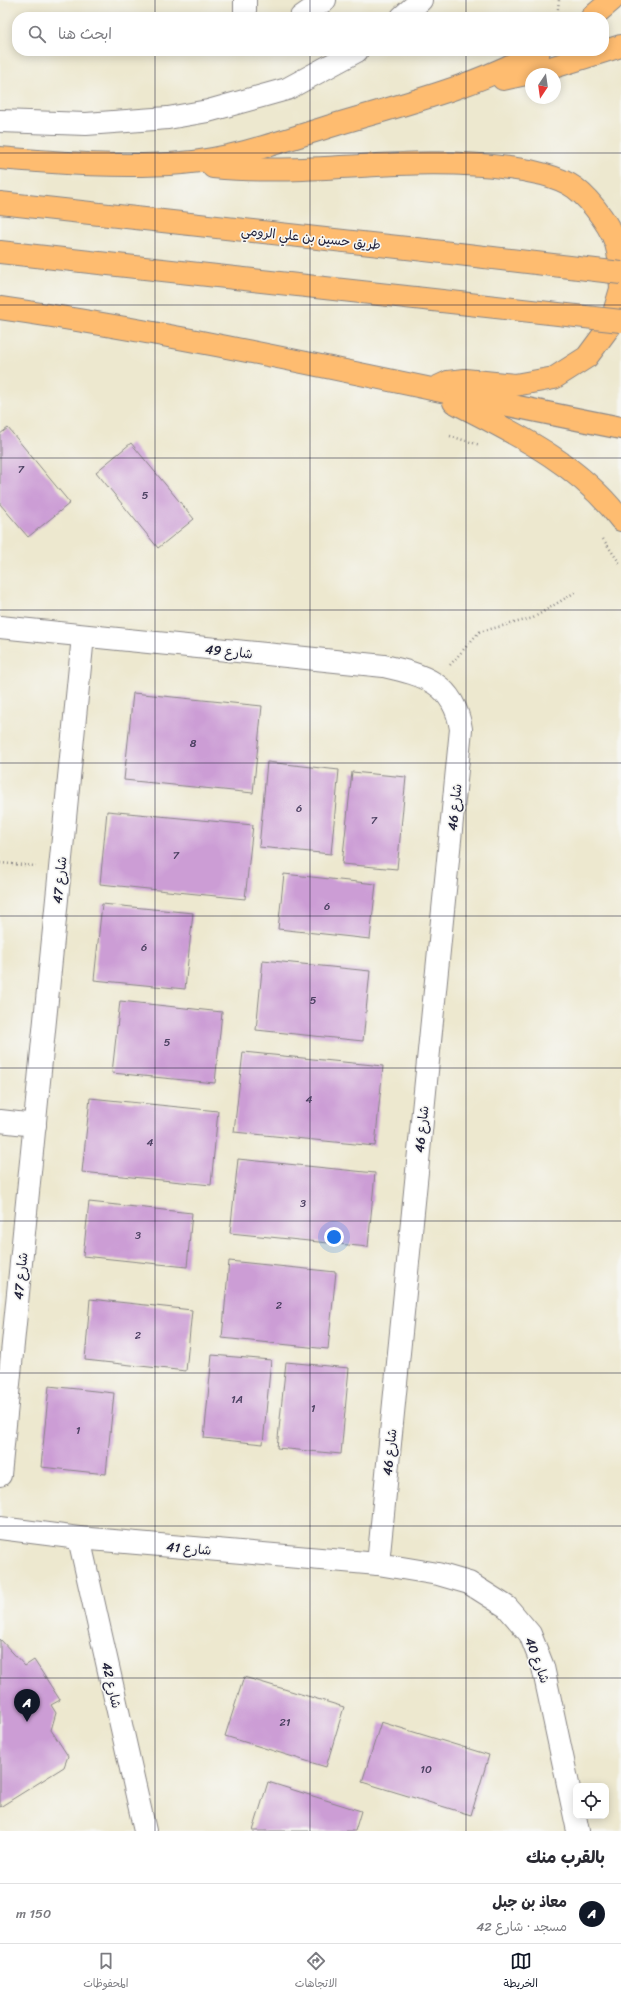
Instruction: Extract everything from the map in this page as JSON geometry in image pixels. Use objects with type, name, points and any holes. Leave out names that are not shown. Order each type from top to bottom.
[{"type":"highway","points":[[598,12],[612,0]]},
{"type":"highway","points":[[609,50],[621,46]]},
{"type":"highway","points":[[466,86],[512,66],[530,56]]},
{"type":"highway","points":[[0,158],[126,166],[183,163],[236,154],[466,86],[544,70],[589,56]]},
{"type":"highway","points":[[183,163],[216,167],[275,169],[418,162],[480,164],[536,171],[574,187],[602,215],[618,250],[621,288],[610,326],[587,357],[554,378],[515,385],[465,380],[448,382],[430,390]]},
{"type":"highway","name":"طريق حسين بن علي الرومي","points":[[0,203],[621,273]]},
{"type":"highway","points":[[0,252],[621,321]]},
{"type":"highway","points":[[0,308],[123,327],[226,346],[329,366],[430,390],[621,428]]},
{"type":"highway","points":[[430,390],[529,440],[561,461],[590,486],[621,520]]},
{"type":"street","points":[[245,0],[245,12]]},
{"type":"street","points":[[307,12],[325,0]]},
{"type":"street","points":[[0,121],[86,124],[168,118],[208,111],[287,89],[348,56]]},
{"type":"street","name":"شارع 49","points":[[0,627],[384,666],[415,673],[434,683],[451,696]]},
{"type":"street","name":"شارع 47","points":[[0,1475],[83,636]]},
{"type":"street","name":"شارع 46","points":[[378,1564],[461,729],[459,713],[451,696]]},
{"type":"street","points":[[0,1121],[35,1125]]},
{"type":"street","name":"شارع 41","points":[[0,1528],[79,1538],[378,1564]]},
{"type":"street","name":"شارع 42","points":[[79,1538],[145,1831]]},
{"type":"street","name":"شارع 40","points":[[378,1564],[438,1574],[469,1583],[507,1607],[530,1634],[543,1667],[578,1831]]},
{"type":"path","points":[[558,12],[559,0]]},
{"type":"path","points":[[450,436],[486,447]]},
{"type":"path","points":[[599,533],[621,565]]},
{"type":"path","points":[[434,683],[479,632],[533,618],[577,591]]},
{"type":"path","points":[[0,863],[60,868]]},
{"type":"building","points":[[8,428],[70,503],[28,537],[0,504],[0,434]]},
{"type":"building","points":[[131,443],[194,519],[158,548],[96,472]]},
{"type":"building","points":[[133,693],[262,706],[253,793],[124,780]]},
{"type":"building","points":[[267,762],[339,770],[331,854],[259,847]]},
{"type":"building","points":[[352,772],[406,777],[397,869],[342,864]]},
{"type":"building","points":[[107,811],[253,825],[245,899],[100,884]]},
{"type":"building","points":[[284,874],[376,884],[370,939],[278,929]]},
{"type":"building","points":[[102,904],[193,913],[185,989],[94,980]]},
{"type":"building","points":[[263,960],[370,971],[363,1041],[256,1030]]},
{"type":"building","points":[[120,1001],[222,1012],[215,1083],[112,1073]]},
{"type":"building","points":[[243,1052],[383,1066],[375,1146],[234,1132]]},
{"type":"building","points":[[90,1098],[218,1111],[211,1185],[82,1172]]},
{"type":"building","points":[[238,1159],[375,1173],[368,1247],[230,1233]]},
{"type":"building","points":[[89,1202],[192,1213],[187,1267],[83,1256]]},
{"type":"building","points":[[229,1261],[336,1272],[328,1349],[222,1338]]},
{"type":"building","points":[[90,1299],[192,1310],[186,1371],[85,1360]]},
{"type":"building","points":[[212,1355],[271,1360],[263,1444],[204,1438]]},
{"type":"building","points":[[286,1362],[349,1368],[341,1454],[277,1448]]},
{"type":"building","points":[[49,1386],[114,1393],[106,1474],[41,1467]]},
{"type":"building","points":[[0,1639],[25,1666],[34,1660],[60,1700],[51,1705],[56,1713],[51,1730],[68,1756],[64,1767],[0,1807]]},
{"type":"building","points":[[244,1677],[344,1707],[326,1767],[225,1736]]},
{"type":"building","points":[[381,1722],[489,1755],[471,1815],[362,1782]]},
{"type":"building","points":[[268,1782],[361,1811],[355,1831],[253,1831]]},
{"type":"place","name":"معاذ بن جبل","points":[[27,1722]]}]
